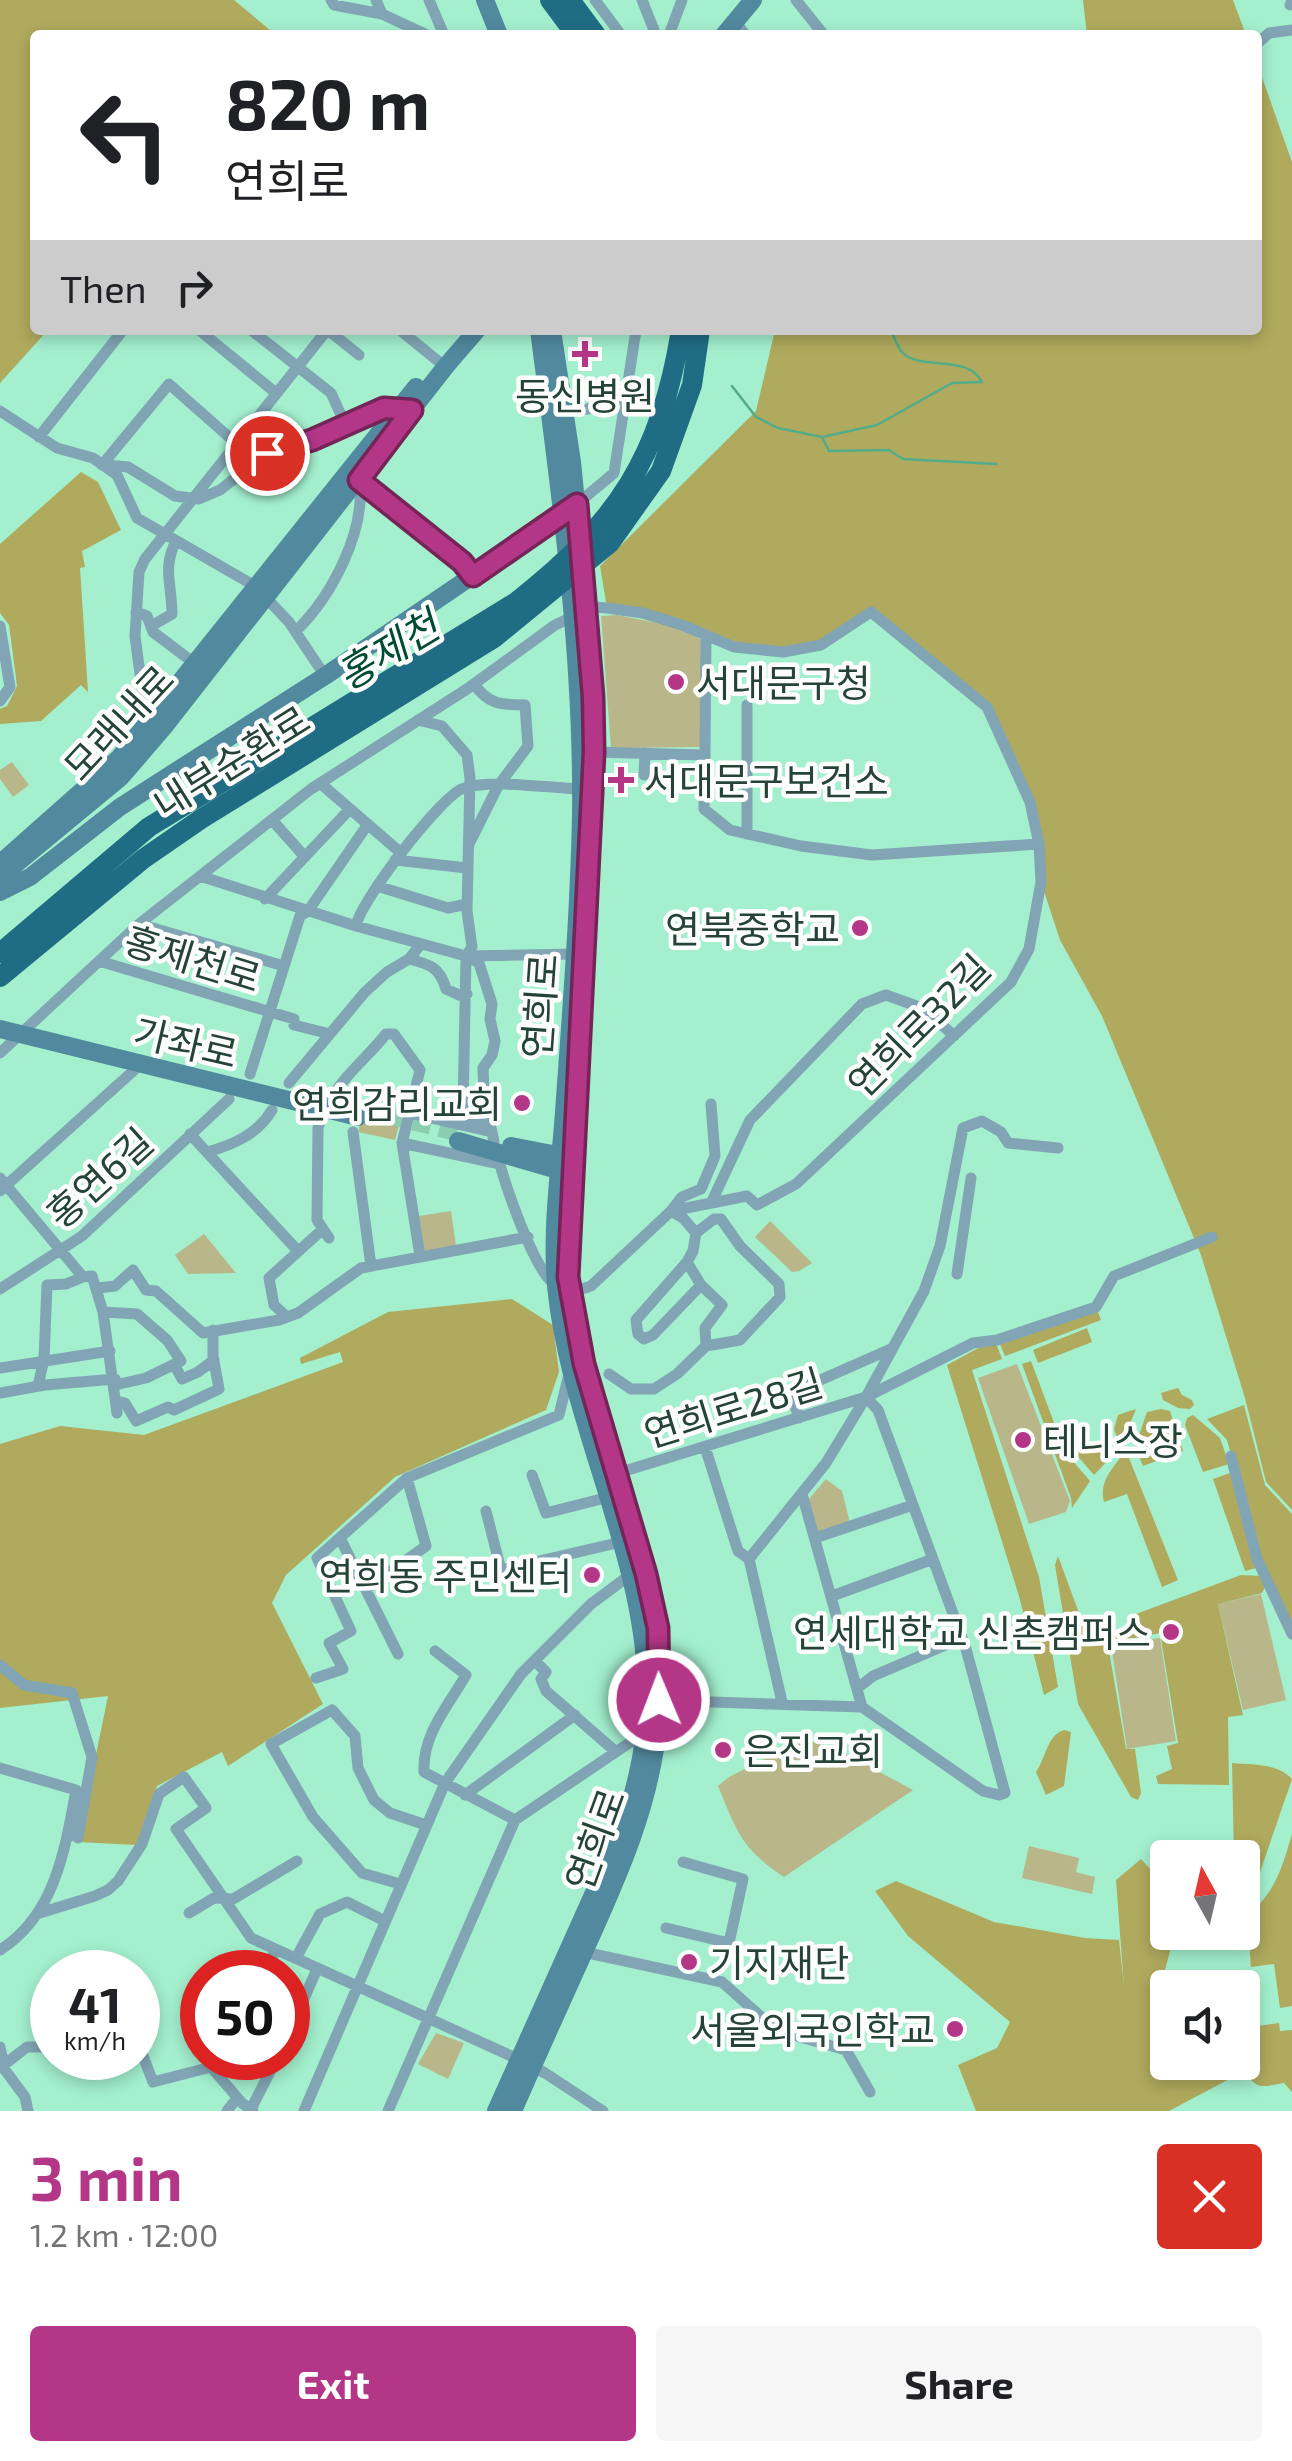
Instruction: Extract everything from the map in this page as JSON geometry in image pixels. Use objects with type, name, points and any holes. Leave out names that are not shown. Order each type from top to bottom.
[{"type":"highway","points":[[550,0],[572,30]]},
{"type":"highway","points":[[570,0],[592,30]]},
{"type":"highway","name":"내부순환로","points":[[0,953],[149,827],[502,611],[564,564],[608,517],[644,460],[668,398],[680,335]]},
{"type":"highway","name":"내부순환로","points":[[0,977],[144,859],[201,819],[494,638],[610,542],[661,471],[692,385],[699,335]]},
{"type":"main road","points":[[475,0],[486,30]]},
{"type":"main road","points":[[485,0],[498,30]]},
{"type":"main road","points":[[736,30],[753,0]]},
{"type":"main road","name":"모래내로","points":[[16,867],[119,758],[194,664],[359,480],[438,361],[461,335]]},
{"type":"main road","name":"모래내로","points":[[0,876],[16,867],[121,777],[261,591],[405,410],[473,335]]},
{"type":"main road","name":"연희로","points":[[540,335],[573,511],[566,533],[594,752],[567,1165]]},
{"type":"main road","name":"연희로","points":[[496,2111],[525,2063],[645,1800],[656,1750],[653,1700],[630,1576],[570,1372],[564,1288],[580,789],[578,606],[564,413],[553,335]]},
{"type":"main road","points":[[0,892],[16,867],[324,676],[573,511]]},
{"type":"main road","name":"가좌로","points":[[0,1029],[327,1105],[357,1119]]},
{"type":"main road","points":[[20,1034],[41,1032],[327,1105]]},
{"type":"main road","points":[[461,1137],[567,1165]]},
{"type":"main road","name":"연희로","points":[[564,1288],[658,1628],[653,1700],[636,1786],[578,1950]]},
{"type":"main road","name":"연희로","points":[[512,2111],[525,2063]]},
{"type":"street","points":[[331,0],[334,5],[382,14],[416,30]]},
{"type":"street","points":[[376,0],[382,14]]},
{"type":"street","points":[[430,0],[442,30]]},
{"type":"street","points":[[596,0],[617,30]]},
{"type":"street","points":[[642,0],[654,30]]},
{"type":"street","points":[[671,30],[682,0]]},
{"type":"street","points":[[796,0],[820,30]]},
{"type":"street","points":[[1262,39],[1269,33],[1292,30]]},
{"type":"street","points":[[39,437],[119,335]]},
{"type":"street","points":[[204,335],[276,393]]},
{"type":"street","points":[[257,335],[331,392],[346,426]]},
{"type":"street","points":[[164,705],[142,689],[134,636],[140,572],[170,537],[193,498],[323,335]]},
{"type":"street","points":[[333,335],[359,355]]},
{"type":"street","points":[[406,335],[438,361]]},
{"type":"street","points":[[573,511],[614,473],[635,335]]},
{"type":"street","points":[[102,465],[169,384],[238,446]]},
{"type":"street","points":[[564,413],[626,402]]},
{"type":"street","points":[[102,465],[128,466],[175,496],[193,498],[220,490],[267,453],[346,426],[384,408],[405,410]]},
{"type":"street","points":[[2,415],[56,448],[93,458],[118,476],[137,518],[261,591],[296,631],[324,676]]},
{"type":"street","points":[[359,480],[462,562],[473,576]]},
{"type":"street","name":"모래내로","points":[[296,631],[330,592],[341,569],[362,496],[359,480]]},
{"type":"street","points":[[153,626],[172,614],[166,566],[170,537]]},
{"type":"street","name":"연희로32길","points":[[564,1288],[580,1291],[591,1286],[671,1211],[747,1196],[758,1205],[796,1184],[1011,982],[1028,949],[1041,882],[1039,844],[1030,802],[986,707],[872,612],[821,645],[802,651],[747,650],[643,614],[578,606]]},
{"type":"street","name":"홍제천로","points":[[0,1053],[138,924],[272,820],[320,783],[474,684],[578,606]]},
{"type":"street","name":"모래내로","points":[[136,612],[148,616],[153,632],[194,664]]},
{"type":"street","points":[[0,626],[10,687],[0,701]]},
{"type":"street","points":[[706,635],[704,809],[730,830],[801,846],[872,855],[1039,844]]},
{"type":"street","points":[[468,847],[498,786],[528,746],[525,705],[485,700],[474,684]]},
{"type":"street","points":[[747,705],[747,834]]},
{"type":"street","points":[[418,720],[442,726],[465,750],[470,778],[467,868],[472,947],[466,956],[463,1108],[494,1143]]},
{"type":"street","points":[[594,752],[705,755]]},
{"type":"street","points":[[644,775],[645,753]]},
{"type":"street","points":[[320,783],[398,856],[467,868]]},
{"type":"street","points":[[356,926],[358,915],[398,856],[455,791],[468,786],[580,789]]},
{"type":"street","name":"홍제천로","points":[[265,898],[350,809]]},
{"type":"street","points":[[272,820],[305,857]]},
{"type":"street","points":[[250,1074],[300,916],[308,911],[368,824]]},
{"type":"street","points":[[200,876],[479,963],[492,1004],[492,1055],[482,1068],[494,1143],[528,1237],[548,1278],[564,1288]]},
{"type":"street","points":[[377,886],[448,908],[468,904]]},
{"type":"street","name":"홍제천로","points":[[138,924],[284,966]]},
{"type":"street","points":[[289,1083],[365,992],[409,959],[421,944]]},
{"type":"street","points":[[466,956],[575,954]]},
{"type":"street","points":[[409,959],[433,966],[446,988],[490,1014]]},
{"type":"street","name":"홍제천로","points":[[98,961],[294,1019],[294,1025],[330,1034]]},
{"type":"street","points":[[712,1201],[750,1120],[862,1004],[886,994],[925,1010],[954,1036]]},
{"type":"street","points":[[287,1317],[274,1305],[270,1278],[298,1250],[326,1234],[317,1220],[318,1128],[338,1086],[386,1034],[394,1034],[420,1070],[402,1143],[420,1256]]},
{"type":"street","points":[[83,1277],[2,1185],[141,1064]]},
{"type":"street","name":"홍연6길","points":[[0,1288],[82,1236],[229,1099]]},
{"type":"street","points":[[696,1234],[671,1211],[682,1197],[701,1189],[715,1156],[711,1104]]},
{"type":"street","name":"가좌로","points":[[207,1152],[226,1147],[260,1128],[272,1110]]},
{"type":"street","points":[[409,1113],[494,1143]]},
{"type":"street","points":[[357,1119],[371,1266]]},
{"type":"street","name":"연희로28길","points":[[866,1398],[924,1290],[940,1246],[963,1128],[982,1121],[1001,1132],[1008,1143],[1058,1148]]},
{"type":"street","points":[[190,1134],[298,1250]]},
{"type":"street","points":[[402,1143],[494,1143]]},
{"type":"street","points":[[957,1274],[971,1178]]},
{"type":"street","points":[[608,1374],[631,1389],[654,1388],[677,1374],[706,1346],[740,1340],[780,1297],[778,1284],[740,1246],[721,1219],[714,1219],[696,1234],[687,1262],[640,1313],[635,1327],[638,1334],[644,1339],[653,1336],[700,1285]]},
{"type":"street","points":[[98,1288],[115,1286],[133,1270],[146,1290],[156,1291],[203,1333],[298,1313],[360,1268],[528,1237]]},
{"type":"street","name":"연희로28길","points":[[618,1473],[866,1398],[973,1343],[997,1340],[1096,1307],[1114,1276],[1212,1237]]},
{"type":"street","points":[[687,1262],[700,1285],[722,1305],[705,1328],[706,1346]]},
{"type":"street","points":[[38,1386],[44,1359],[47,1285],[92,1276],[103,1312],[117,1407],[126,1403],[136,1420],[219,1388],[213,1330]]},
{"type":"street","points":[[0,1393],[38,1386],[146,1378],[181,1361],[167,1340],[137,1314],[103,1312]]},
{"type":"street","points":[[799,1418],[791,1393],[893,1348]]},
{"type":"street","points":[[0,1368],[110,1352]]},
{"type":"street","points":[[174,1364],[182,1378],[214,1360]]},
{"type":"street","points":[[316,1678],[344,1670],[329,1643],[351,1632],[317,1558],[408,1478],[559,1415],[570,1372]]},
{"type":"street","points":[[653,1700],[862,1707],[982,1791],[1005,1793],[962,1638],[878,1410],[866,1398],[826,1464],[750,1558]]},
{"type":"street","points":[[705,1447],[738,1551],[750,1558],[782,1702]]},
{"type":"street","points":[[1230,1456],[1257,1559],[1292,1634]]},
{"type":"street","points":[[532,1475],[546,1513],[609,1496]]},
{"type":"street","points":[[366,1590],[426,1546],[408,1478]]},
{"type":"street","points":[[802,1494],[862,1707]]},
{"type":"street","points":[[815,1538],[913,1505]]},
{"type":"street","points":[[486,1511],[501,1570],[622,1542]]},
{"type":"street","points":[[340,1538],[398,1654]]},
{"type":"street","points":[[832,1596],[933,1559]]},
{"type":"street","points":[[304,2111],[444,1783],[521,1674],[591,1604],[630,1576]]},
{"type":"street","points":[[859,1688],[873,1676],[962,1638]]},
{"type":"street","points":[[435,1650],[466,1676],[431,1732],[423,1754],[424,1772],[515,1820]]},
{"type":"street","points":[[535,1661],[546,1672],[540,1679],[546,1691],[614,1752]]},
{"type":"street","points":[[0,1665],[24,1684],[72,1693],[92,1758],[78,1838],[69,1830]]},
{"type":"street","points":[[400,1884],[362,1872],[313,1817],[270,1744],[332,1710],[355,1736],[358,1768],[374,1800],[390,1813],[426,1825]]},
{"type":"street","points":[[465,1795],[575,1715]]},
{"type":"street","points":[[388,2111],[515,1820],[644,1733]]},
{"type":"street","points":[[0,1768],[76,1790],[69,1830],[40,1913],[0,1950]]},
{"type":"street","points":[[40,1913],[94,1896],[118,1881],[142,1844],[159,1794],[184,1777],[206,1808],[176,1829],[251,1938],[276,1950]]},
{"type":"street","points":[[189,1914],[214,1898],[233,1899],[296,1861]]},
{"type":"street","points":[[666,1928],[728,1943],[743,1879],[683,1862]]},
{"type":"street","points":[[300,1950],[320,1914],[346,1902],[385,1921]]},
{"type":"street","points":[[578,1950],[722,1982],[776,2030],[846,2050],[870,2092]]},
{"type":"street","points":[[310,1964],[525,2063],[603,2111]]},
{"type":"street","points":[[310,1986],[318,1968]]},
{"type":"street","points":[[0,2046],[2,2066],[25,2097],[28,2111]]},
{"type":"street","points":[[2,2066],[30,2047]]},
{"type":"street","points":[[226,2080],[252,2110],[267,2080]]},
{"type":"street","points":[[227,2111],[238,2098]]},
{"type":"shaded area","points":[[0,0],[234,0],[270,30],[30,30],[30,335],[43,335],[0,383]]},
{"type":"shaded area","points":[[1083,0],[1233,0],[1244,30],[1086,30]]},
{"type":"shaded area","points":[[1262,77],[1292,162],[1292,1510],[1266,1482],[1201,1255],[1102,1016],[1060,940],[1041,882],[1030,802],[987,707],[872,612],[801,651],[720,642],[607,608],[600,566],[756,411],[774,335],[1262,335]]},
{"type":"shaded area","points":[[81,472],[98,482],[121,530],[82,551],[88,692],[81,685],[41,721],[0,724],[0,709],[7,706],[17,686],[9,625],[0,613],[0,544]]},
{"type":"shaded area","points":[[617,615],[683,628],[703,641],[701,747],[611,748],[601,616]]},
{"type":"shaded area","points":[[12,762],[29,785],[13,797],[0,779],[0,770]]},
{"type":"shaded area","points":[[366,1103],[402,1114],[395,1140],[358,1132]]},
{"type":"shaded area","points":[[451,1211],[456,1246],[424,1251],[419,1216]]},
{"type":"shaded area","points":[[770,1221],[812,1263],[792,1272],[755,1237]]},
{"type":"shaded area","points":[[204,1234],[236,1273],[188,1274],[175,1255]]},
{"type":"shaded area","points":[[512,1299],[553,1325],[559,1372],[546,1410],[395,1477],[286,1575],[272,1603],[323,1704],[228,1766],[222,1752],[157,1786],[137,1845],[78,1842],[108,1696],[0,1708],[0,1444],[60,1426],[144,1435],[343,1362],[340,1352],[301,1364],[300,1358],[388,1312]]},
{"type":"shaded area","points":[[1097,1309],[1101,1320],[1005,1356],[999,1342]]},
{"type":"shaded area","points":[[1087,1328],[1092,1342],[1038,1363],[1033,1350]]},
{"type":"shaded area","points":[[996,1343],[1002,1359],[972,1370],[1039,1577],[1058,1687],[1044,1695],[1019,1596],[947,1365],[984,1345]]},
{"type":"shaded area","points":[[1031,1361],[1065,1452],[1090,1481],[1072,1508],[1022,1364]]},
{"type":"shaded area","name":"테니스장","points":[[1017,1364],[1070,1501],[1066,1512],[1029,1524],[978,1378]]},
{"type":"shaded area","points":[[1178,1388],[1192,1400],[1194,1405],[1190,1409],[1163,1400],[1161,1393]]},
{"type":"shaded area","points":[[1244,1405],[1265,1485],[1292,1514],[1292,1626],[1260,1559],[1227,1440],[1207,1419]]},
{"type":"shaded area","points":[[1136,1409],[1119,1443],[1114,1429],[1118,1415]]},
{"type":"shaded area","points":[[1170,1411],[1183,1451],[1143,1466],[1135,1447],[1147,1412]]},
{"type":"shaded area","points":[[1193,1415],[1220,1438],[1229,1464],[1203,1472],[1185,1425]]},
{"type":"shaded area","points":[[1105,1441],[1111,1457],[1094,1475],[1075,1453]]},
{"type":"shaded area","points":[[1127,1453],[1178,1580],[1162,1587],[1127,1494],[1104,1502],[1107,1477]]},
{"type":"shaded area","points":[[1230,1473],[1256,1568],[1245,1571],[1213,1479]]},
{"type":"shaded area","points":[[826,1479],[842,1491],[850,1523],[818,1533],[809,1499]]},
{"type":"shaded area","points":[[1058,1556],[1090,1643],[1137,1621],[1136,1614],[1241,1575],[1262,1576],[1266,1585],[1262,1593],[1218,1604],[1243,1715],[1228,1717],[1229,1785],[1158,1784],[1156,1776],[1172,1769],[1167,1746],[1178,1743],[1160,1633],[1103,1644],[1108,1645],[1126,1749],[1135,1749],[1141,1793],[1138,1800],[1131,1797],[1078,1704],[1055,1565]]},
{"type":"shaded area","points":[[1261,1594],[1286,1700],[1243,1710],[1218,1604]]},
{"type":"shaded area","points":[[1160,1638],[1176,1741],[1127,1749],[1111,1645]]},
{"type":"shaded area","points":[[1064,1730],[1071,1732],[1064,1786],[1046,1795],[1036,1772],[1050,1742]]},
{"type":"shaded area","points":[[804,1739],[842,1752],[913,1790],[784,1877],[749,1848],[718,1786]]},
{"type":"shaded area","points":[[1232,1763],[1272,1767],[1292,1779],[1260,1872],[1260,1840],[1234,1840]]},
{"type":"shaded area","points":[[1292,1834],[1292,2006],[1280,2008],[1274,1964],[1251,1967],[1250,1950],[1260,1950],[1260,1903],[1281,1869]]},
{"type":"shaded area","points":[[1029,1846],[1079,1858],[1076,1872],[1095,1877],[1092,1894],[1022,1878]]},
{"type":"shaded area","points":[[1141,1859],[1150,1869],[1150,1950],[1170,1950],[1165,1970],[1150,1970],[1150,2080],[1227,2080],[1169,2111],[976,2111],[958,2065],[997,2048],[1010,2022],[908,1936],[875,1891],[896,1881],[994,1922],[1119,1940],[1124,1986],[1116,1880]]},
{"type":"shaded area","points":[[1279,2023],[1280,2031],[1292,2030],[1292,2092],[1284,2083],[1267,2086],[1251,2080],[1260,2080],[1260,2026]]},
{"type":"shaded area","points":[[436,2033],[464,2043],[448,2079],[418,2064]]},
{"type":"waterway","points":[[732,386],[756,417],[778,428],[822,437],[877,425],[952,383],[982,382],[966,368],[910,358],[900,350],[893,335]]},
{"type":"waterway","points":[[822,437],[829,451],[889,450],[903,459],[997,464]]},
{"type":"tunnel","points":[[361,1108],[464,1134]]},
{"type":"place","name":"동신병원","points":[[585,354]]},
{"type":"place","name":"서대문구청","points":[[676,682]]},
{"type":"place","name":"서대문구보건소","points":[[621,780]]},
{"type":"place","name":"연북중학교","points":[[860,928]]},
{"type":"place","name":"연희감리교회","points":[[522,1103]]},
{"type":"place","name":"테니스장","points":[[1023,1440]]},
{"type":"place","name":"연희동 주민센터","points":[[592,1575]]},
{"type":"place","name":"연세대학교 신촌캠퍼스","points":[[1171,1632]]},
{"type":"place","name":"은진교회","points":[[723,1750]]},
{"type":"place","name":"기지재단","points":[[689,1962]]},
{"type":"place","name":"서울외국인학교","points":[[955,2029]]},
{"type":"route","points":[[267,453],[312,440],[384,408],[412,410],[359,480],[462,562],[473,576],[577,504],[594,752],[568,1277],[584,1364],[615,1463],[658,1628],[659,1700]]},
{"type":"water label","name":"홍제천","points":[[387,649]]}]
